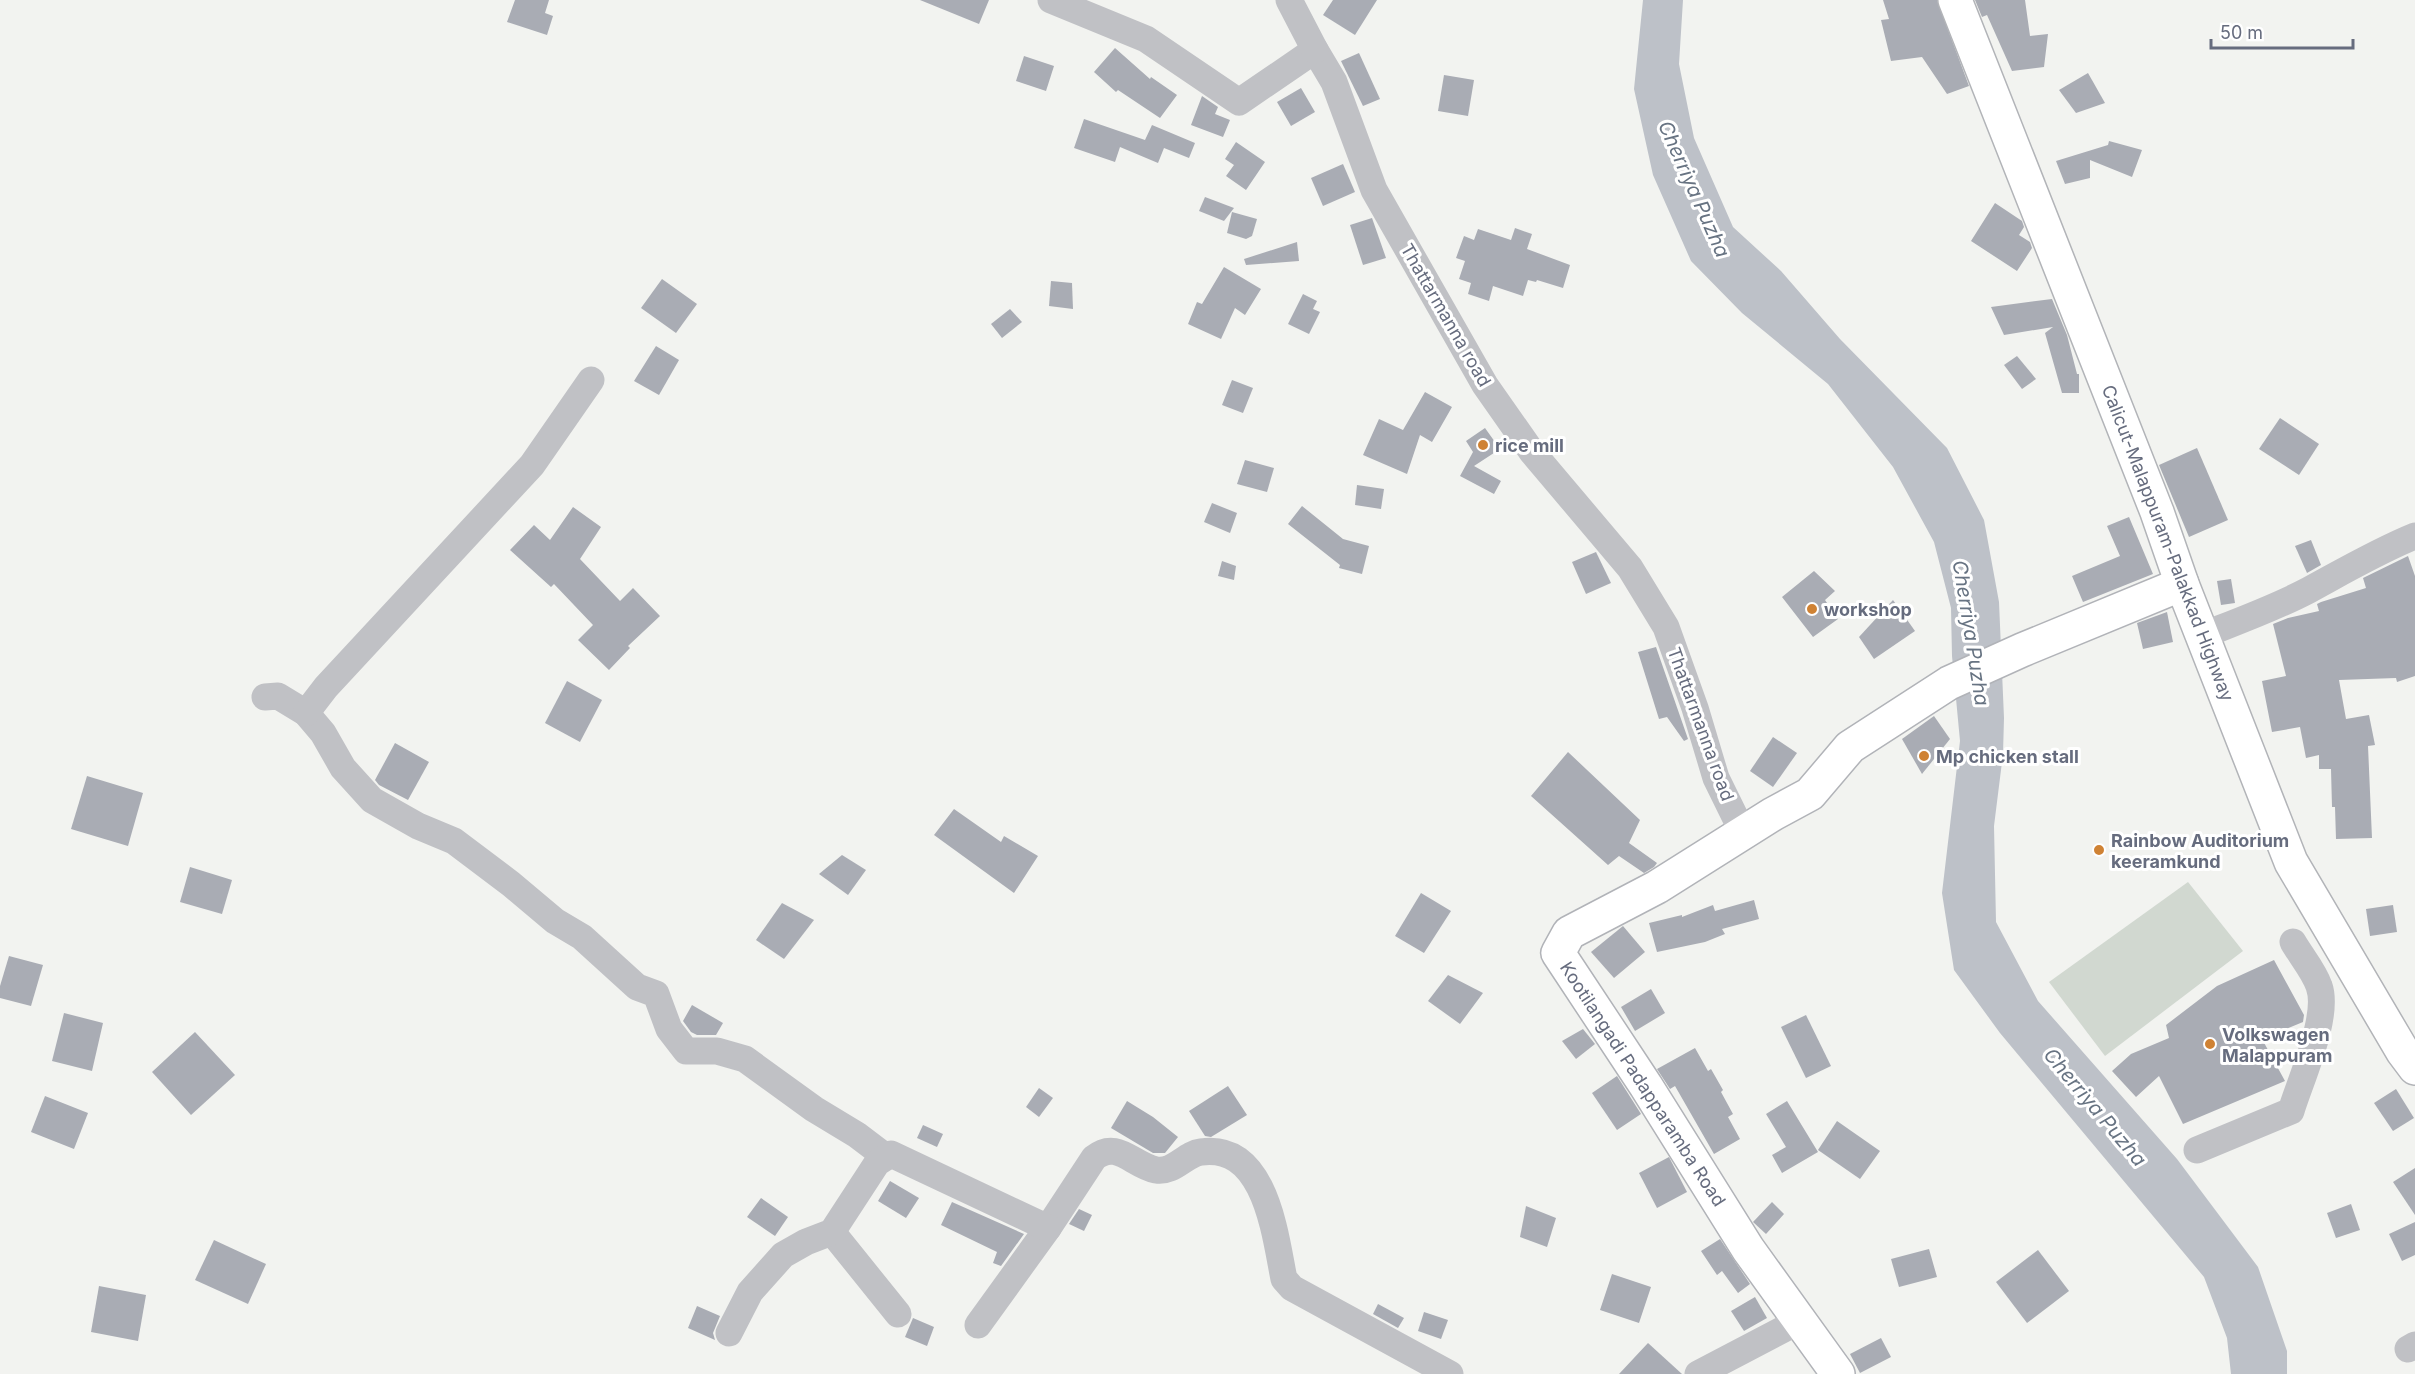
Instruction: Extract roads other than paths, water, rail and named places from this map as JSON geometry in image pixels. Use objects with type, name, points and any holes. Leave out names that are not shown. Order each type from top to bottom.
[{"type":"main road","name":"Calicut-Malappuram-Palakkad Highway","points":[[1955,0],[2157,512],[2182,584],[2291,862],[2403,1052],[2415,1068]]},
{"type":"main road","name":"Kootilangadi Padapparamba Road","points":[[1838,1374],[1748,1249],[1646,1086],[1558,953],[1569,933],[1656,887],[1810,794],[1850,747],[1949,683],[2022,650],[2182,584]]},
{"type":"street","points":[[1051,0],[1146,39],[1239,102],[1315,50]]},
{"type":"street","name":"Thattarmanna road","points":[[1289,0],[1334,82],[1374,190],[1485,385],[1532,452],[1630,568],[1666,627],[1695,708],[1716,778],[1743,833]]},
{"type":"street","points":[[306,713],[326,687],[532,465],[591,381]]},
{"type":"street","points":[[2203,635],[2276,605],[2382,550],[2415,536]]},
{"type":"street","points":[[266,697],[278,696],[306,713],[323,733],[343,768],[372,800],[418,826],[454,841],[555,921],[582,937],[637,987],[657,994],[669,1029],[686,1051],[717,1051],[745,1059],[886,1157]]},
{"type":"street","points":[[2197,1150],[2291,1111],[2315,1043],[2320,1011],[2320,987],[2293,942]]},
{"type":"street","points":[[2320,987],[2354,969]]},
{"type":"street","points":[[978,1324],[1048,1228],[1094,1158],[1102,1152],[1115,1150],[1147,1168],[1160,1170],[1170,1169],[1198,1152],[1215,1151],[1230,1154],[1254,1176],[1269,1209],[1284,1279],[1292,1288],[1450,1374]]},
{"type":"street","points":[[729,1333],[750,1292],[783,1255],[806,1242],[832,1232],[877,1163],[891,1154],[1048,1228]]},
{"type":"street","points":[[832,1232],[898,1314]]},
{"type":"street","points":[[1698,1374],[1801,1320]]},
{"type":"water","name":"Cherriya Puzha","points":[[1643,0],[1683,0],[1679,64],[1694,138],[1733,227],[1781,271],[1840,339],[1947,448],[1984,520],[1999,602],[2004,718],[2003,754],[1994,826],[1996,922],[2038,1001],[2177,1159],[2258,1267],[2287,1351],[2287,1374],[2231,1374],[2227,1338],[2204,1277],[2000,1033],[1954,970],[1942,893],[1960,741],[1952,656],[1951,608],[1934,542],[1893,467],[1828,384],[1742,313],[1691,261],[1653,175],[1634,89]]},
{"type":"place","name":"rice mill","points":[[1483,445]]},
{"type":"place","name":"workshop","points":[[1812,609]]},
{"type":"place","name":"Mp chicken stall","points":[[1924,756]]},
{"type":"place","name":"Rainbow Auditorium keeramkund","points":[[2099,850]]},
{"type":"place","name":"Volkswagen Malappuram","points":[[2210,1044]]}]
